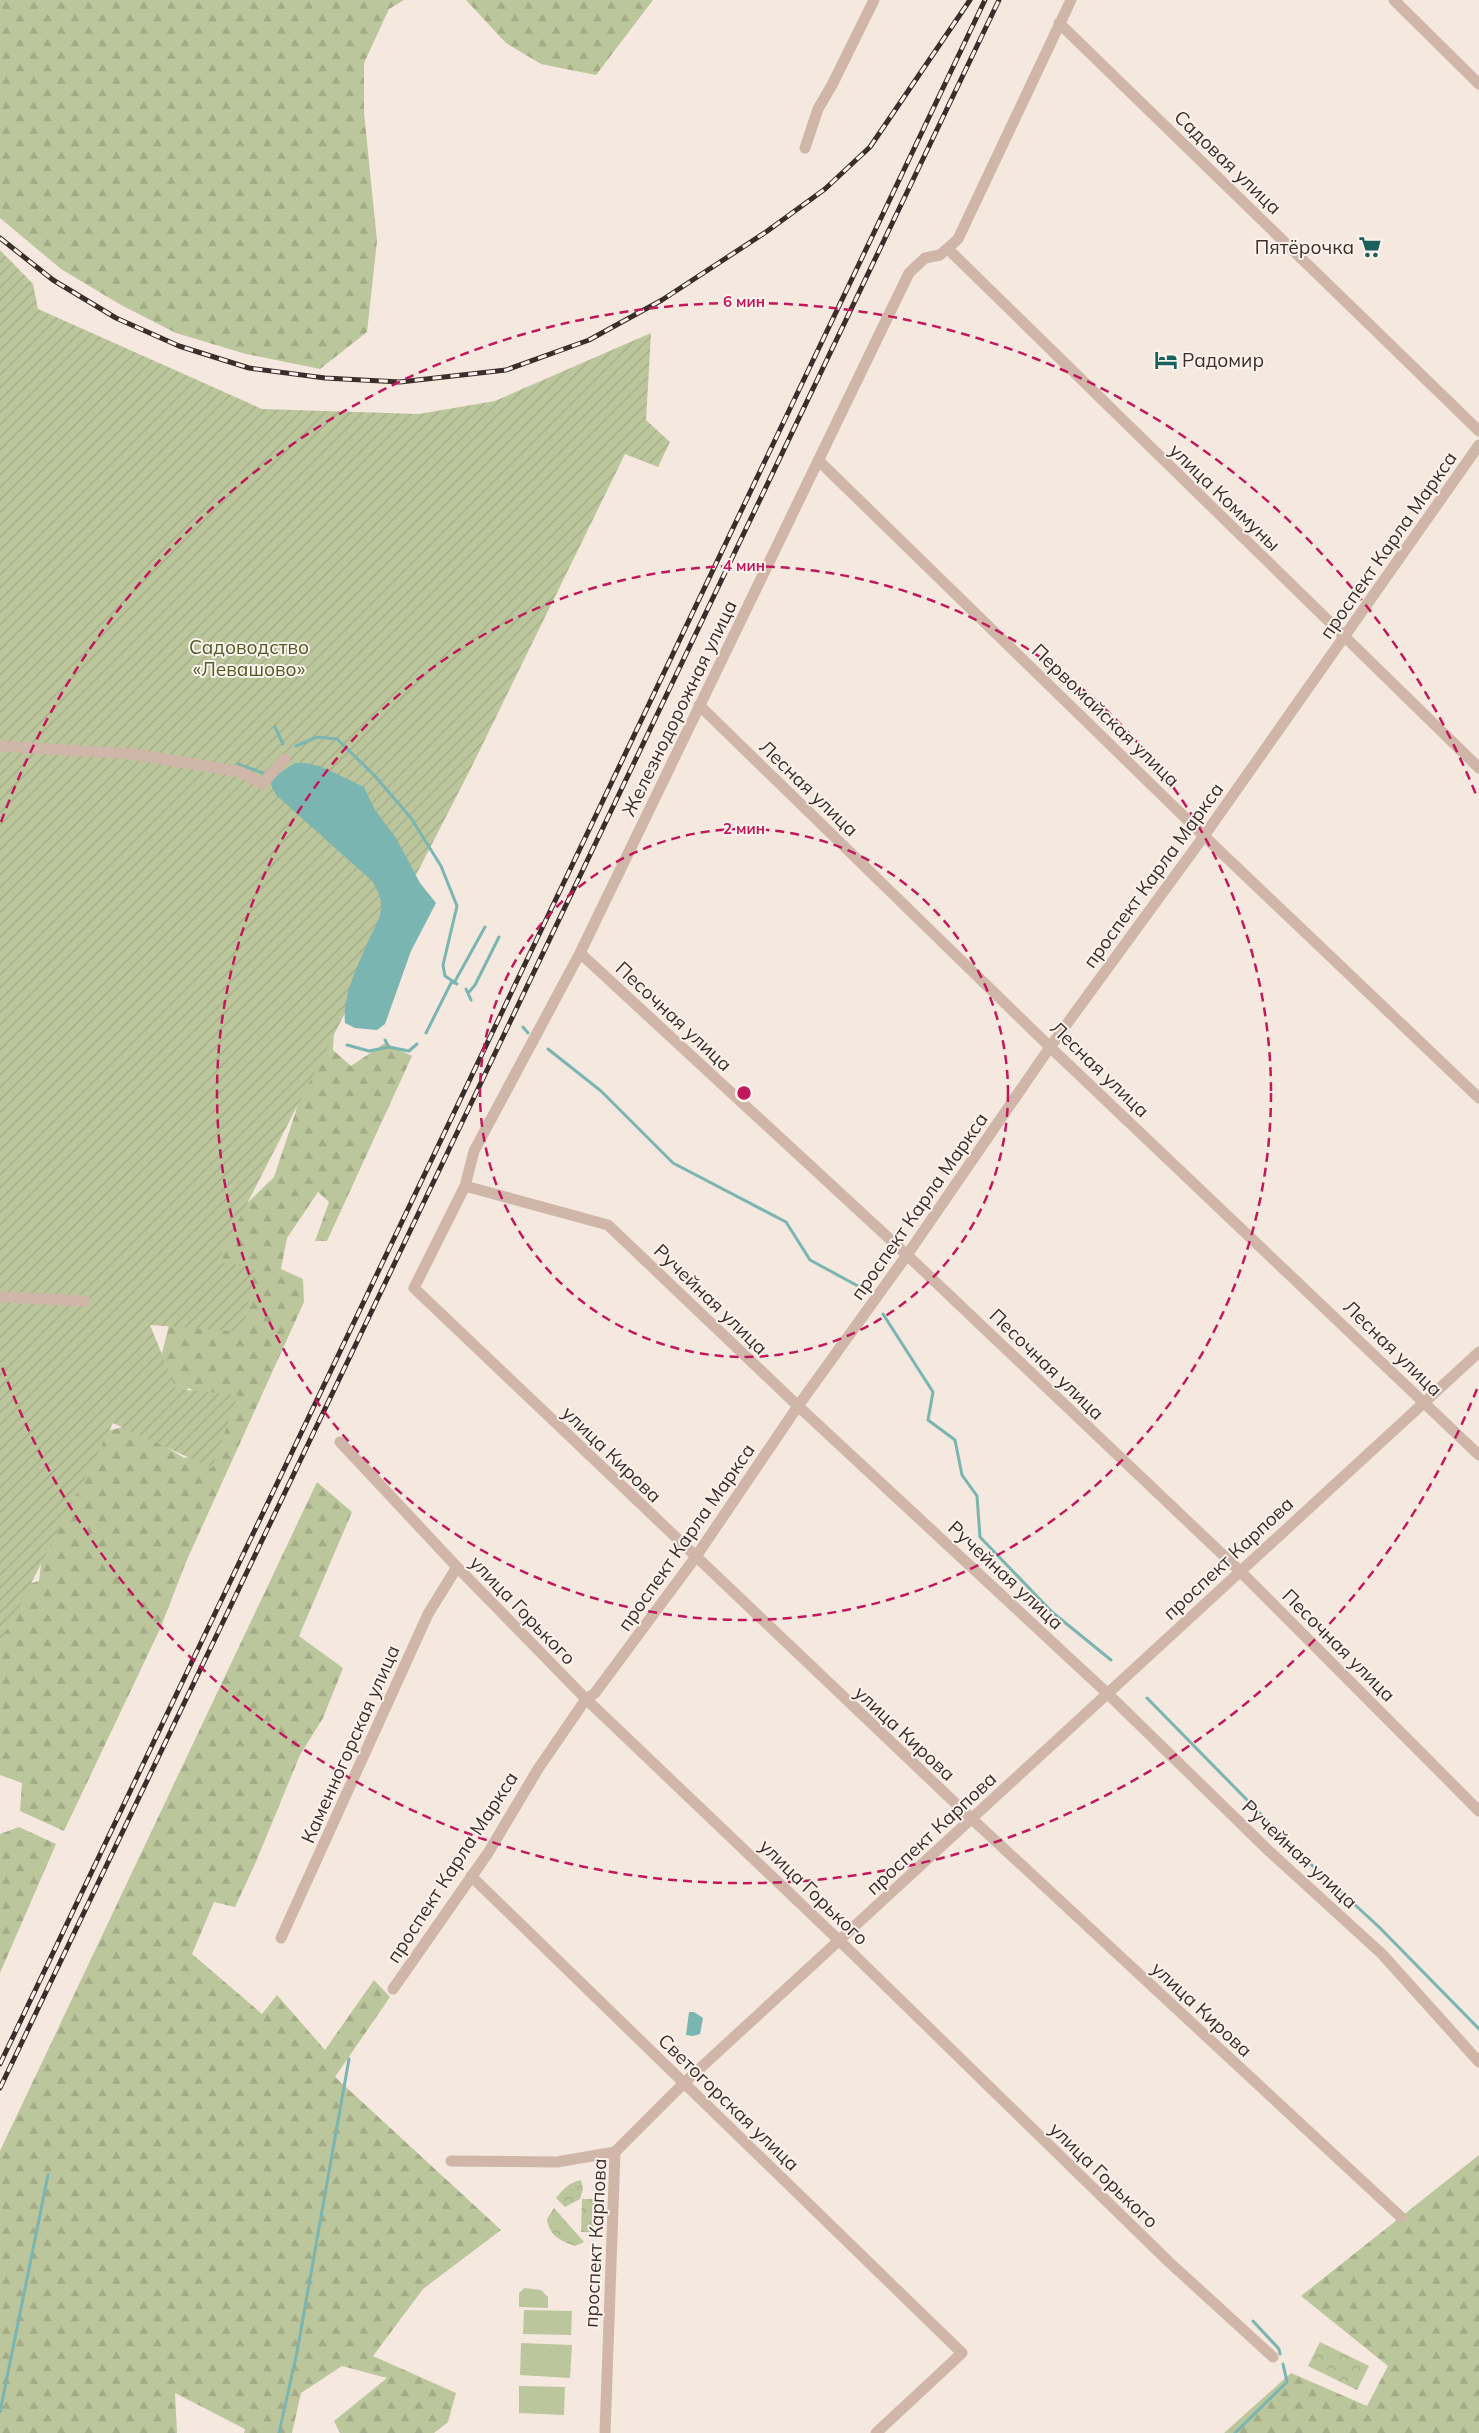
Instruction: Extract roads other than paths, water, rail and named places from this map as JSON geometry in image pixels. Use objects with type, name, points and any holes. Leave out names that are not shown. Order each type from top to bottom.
[{"type":"street","points":[[805,148],[818,108],[832,85],[874,0]]},
{"type":"street","points":[[948,250],[958,239],[1071,0]]},
{"type":"street","points":[[1394,0],[1479,84]]},
{"type":"street","name":"Садовая улица","points":[[1059,23],[1479,431]]},
{"type":"street","name":"Железнодорожная улица","points":[[414,1288],[465,1186],[474,1151],[580,954],[909,272],[925,258],[940,255],[948,250]]},
{"type":"street","name":"улица Коммуны","points":[[948,250],[1479,768]]},
{"type":"street","name":"проспект Карла Маркса","points":[[393,1989],[488,1853],[538,1769],[586,1699],[595,1693],[695,1558],[798,1406],[907,1255],[1050,1047],[1204,836],[1479,446]]},
{"type":"street","name":"Первомайская улица","points":[[818,460],[1204,836],[1479,1098]]},
{"type":"street","name":"Лесная улица","points":[[699,705],[1050,1047],[1479,1455]]},
{"type":"street","points":[[0,746],[132,754],[241,772],[262,784],[285,759]]},
{"type":"street","name":"Песочная улица","points":[[580,954],[907,1255],[1240,1571],[1479,1811]]},
{"type":"street","name":"Ручейная улица","points":[[465,1186],[608,1225],[798,1406],[1107,1693],[1269,1851],[1382,1954],[1479,2062]]},
{"type":"street","name":"улица Кирова","points":[[414,1288],[695,1558],[972,1820],[1401,2217]]},
{"type":"street","points":[[0,1298],[85,1301]]},
{"type":"street","name":"проспект Карпова","points":[[605,2433],[615,2152],[684,2083],[1479,1352]]},
{"type":"street","name":"улица Горького","points":[[340,1442],[457,1568],[586,1699],[839,1941],[1169,2262],[1273,2357]]},
{"type":"street","name":"Каменногорская улица","points":[[281,1938],[428,1614],[457,1568]]},
{"type":"street","name":"Светогорская улица","points":[[471,1876],[962,2353],[876,2433]]},
{"type":"street","points":[[451,2161],[557,2162],[615,2152]]},
{"type":"water","points":[[295,763],[306,763],[322,767],[364,787],[375,810],[396,838],[420,883],[436,903],[411,951],[385,1024],[377,1030],[355,1028],[345,1023],[345,1012],[352,979],[380,916],[381,905],[378,891],[373,882],[276,795],[271,785],[272,778]]},
{"type":"water","points":[[689,2012],[694,2012],[703,2018],[700,2034],[686,2035]]},
{"type":"waterway","points":[[275,727],[283,744]]},
{"type":"waterway","points":[[296,746],[317,737],[337,739],[374,775],[411,818],[441,866],[457,906],[443,965],[445,976],[457,984]]},
{"type":"waterway","points":[[238,764],[263,773]]},
{"type":"waterway","points":[[454,983],[485,927]]},
{"type":"waterway","points":[[469,992],[475,985],[499,937]]},
{"type":"waterway","points":[[426,1033],[452,981]]},
{"type":"waterway","points":[[466,989],[471,1000]]},
{"type":"waterway","points":[[523,1027],[528,1033]]},
{"type":"waterway","points":[[385,1040],[389,1047],[409,1051],[417,1044]]},
{"type":"waterway","points":[[347,1045],[369,1051],[389,1047]]},
{"type":"waterway","points":[[548,1049],[601,1091],[673,1163],[786,1222],[810,1260],[869,1292]]},
{"type":"waterway","points":[[883,1314],[933,1392],[928,1420],[955,1440],[962,1475],[977,1496],[980,1537],[1052,1612],[1111,1660]]},
{"type":"waterway","points":[[1147,1698],[1302,1856],[1379,1927],[1479,2029]]},
{"type":"waterway","points":[[279,2433],[297,2352],[349,2059]]},
{"type":"waterway","points":[[0,2412],[48,2175]]},
{"type":"waterway","points":[[1253,2321],[1279,2349],[1280,2354]]},
{"type":"waterway","points":[[1235,2433],[1287,2382],[1283,2364]]},
{"type":"railway","points":[[0,238],[53,280],[116,318],[179,346],[249,368],[325,378],[400,382],[506,370],[589,340],[662,300],[766,232],[825,189],[870,147],[970,0]]},
{"type":"railway","points":[[0,2064],[985,0]]},
{"type":"railway","points":[[0,2088],[999,0]]},
{"type":"place","name":"Пятёрочка","points":[[1370,247]]},
{"type":"place","name":"Радомир","points":[[1166,360]]},
{"type":"park label","name":"Садоводство «Левашово»","points":[[249,658]]}]
